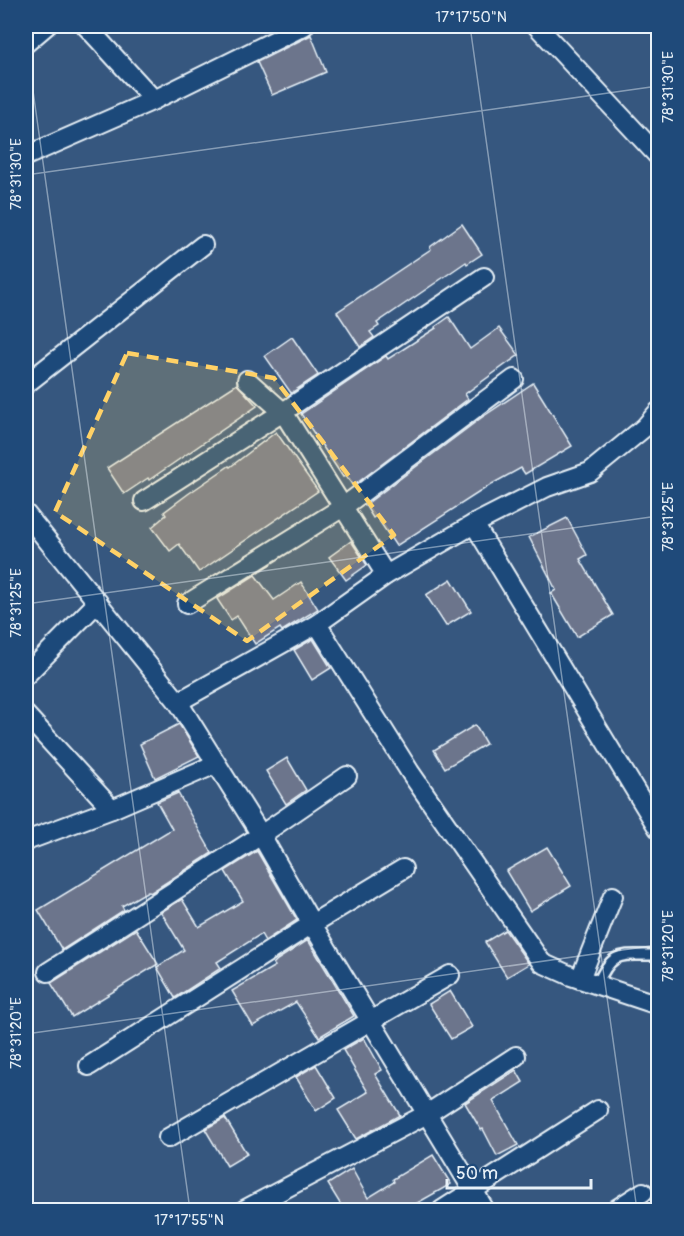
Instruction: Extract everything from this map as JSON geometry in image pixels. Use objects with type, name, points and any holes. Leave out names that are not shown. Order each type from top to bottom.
[{"type":"street","points":[[26,43],[46,26]]},
{"type":"street","points":[[86,26],[154,100]]},
{"type":"street","points":[[26,156],[154,100],[304,26]]},
{"type":"street","points":[[537,26],[658,156]]},
{"type":"street","points":[[26,384],[202,245]]},
{"type":"street","points":[[144,501],[283,412],[484,277]]},
{"type":"street","points":[[247,380],[283,412],[386,575]]},
{"type":"street","points":[[187,604],[343,507],[514,380]]},
{"type":"street","points":[[178,702],[317,624],[386,575],[474,524],[547,487],[590,472],[645,427],[658,412]]},
{"type":"street","points":[[26,514],[178,702],[261,835],[312,924],[485,1210]]},
{"type":"street","points":[[474,524],[658,828]]},
{"type":"street","points":[[26,675],[98,602]]},
{"type":"street","points":[[317,624],[410,772],[542,963],[588,982],[658,1005]]},
{"type":"street","points":[[26,715],[112,809]]},
{"type":"street","points":[[26,842],[112,809],[216,764]]},
{"type":"street","points":[[48,972],[261,835],[347,776]]},
{"type":"street","points":[[89,1066],[403,869]]},
{"type":"street","points":[[588,982],[613,896]]},
{"type":"street","points":[[168,1138],[450,975]]},
{"type":"street","points":[[244,1210],[427,1114],[516,1056]]},
{"type":"street","points":[[442,1210],[474,1192],[598,1110]]},
{"type":"street","points":[[615,1210],[643,1192]]},
{"type":"lane","points":[[588,982],[617,956],[658,955]]},
{"type":"highlighted area","points":[[127,353],[274,378],[394,535],[247,641],[55,512]]},
{"type":"building","points":[[311,35],[326,72],[272,95],[257,62]]},
{"type":"building","points":[[462,224],[482,254],[467,264],[466,262],[377,323],[379,326],[370,332],[374,337],[360,347],[337,312],[431,249],[430,247]]},
{"type":"building","points":[[449,317],[470,349],[499,328],[519,355],[465,394],[468,399],[353,486],[346,476],[343,477],[301,414],[386,356],[388,359],[436,328]]},
{"type":"building","points":[[292,337],[318,375],[291,393],[265,356]]},
{"type":"building","points":[[533,383],[572,446],[525,474],[521,468],[492,484],[396,546],[376,516],[373,518],[365,505],[481,418]]},
{"type":"building","points":[[237,384],[257,406],[149,480],[148,478],[124,494],[107,468]]},
{"type":"building","points":[[276,432],[318,491],[199,572],[179,544],[170,551],[152,527],[166,515],[164,512]]},
{"type":"building","points":[[567,518],[587,555],[580,559],[613,615],[577,637],[551,593],[556,590],[529,537]]},
{"type":"building","points":[[351,541],[367,565],[346,580],[329,557]]},
{"type":"building","points":[[255,575],[274,600],[301,582],[318,609],[282,631],[280,628],[255,644],[237,616],[231,620],[217,599]]},
{"type":"building","points":[[451,579],[471,611],[446,626],[426,595]]},
{"type":"building","points":[[313,639],[331,668],[312,680],[294,650]]},
{"type":"building","points":[[179,724],[199,756],[155,778],[140,744]]},
{"type":"building","points":[[475,725],[486,744],[445,768],[434,750]]},
{"type":"building","points":[[287,758],[306,790],[286,804],[266,771]]},
{"type":"building","points":[[178,793],[212,853],[150,893],[148,891],[122,906],[124,910],[62,950],[38,910],[172,829],[157,802]]},
{"type":"building","points":[[547,847],[571,886],[530,911],[506,871]]},
{"type":"building","points":[[257,851],[297,920],[265,941],[261,934],[217,962],[221,968],[175,998],[157,967],[184,950],[161,912],[182,899],[199,927],[243,901],[225,871]]},
{"type":"building","points":[[136,929],[158,964],[72,1017],[51,983]]},
{"type":"building","points":[[505,930],[529,964],[507,977],[485,942]]},
{"type":"building","points":[[308,940],[354,1016],[319,1037],[296,1002],[253,1026],[232,991],[275,966],[273,964],[277,960]]},
{"type":"building","points":[[450,991],[472,1027],[451,1039],[429,1004]]},
{"type":"building","points":[[364,1038],[382,1070],[375,1074],[400,1115],[356,1139],[338,1110],[368,1092],[343,1050]]},
{"type":"building","points":[[316,1065],[336,1098],[316,1111],[296,1077]]},
{"type":"building","points":[[516,1070],[523,1082],[493,1101],[518,1145],[497,1156],[483,1129],[481,1130],[465,1103]]},
{"type":"building","points":[[225,1118],[247,1154],[227,1166],[205,1129]]},
{"type":"building","points":[[433,1155],[451,1184],[405,1210],[344,1210],[328,1184],[352,1169],[368,1198],[394,1182],[393,1179]]}]
